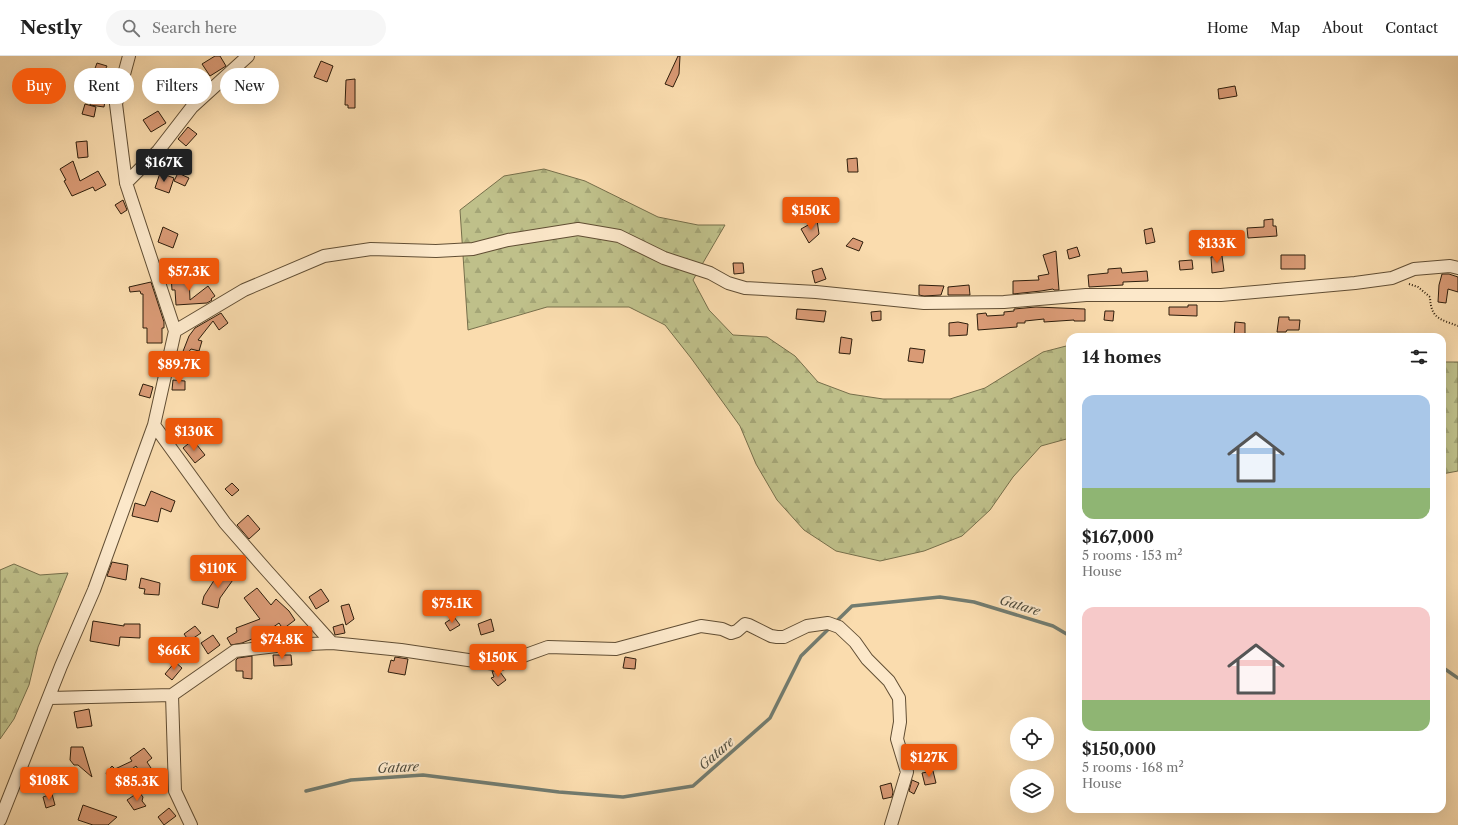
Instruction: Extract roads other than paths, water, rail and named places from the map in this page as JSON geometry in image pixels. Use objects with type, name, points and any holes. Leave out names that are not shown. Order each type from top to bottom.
[{"type":"street","points":[[0,820],[50,698],[61,666],[94,590],[154,425],[175,331],[126,183],[116,104],[129,56]]},
{"type":"street","points":[[126,183],[158,151],[192,107],[248,56]]},
{"type":"street","points":[[175,331],[244,290],[324,256],[371,249],[436,251],[473,249],[508,240],[578,229],[620,236],[664,258],[710,273],[728,283],[745,288],[816,292],[924,302],[1004,302],[1086,295],[1221,295],[1355,283],[1392,278],[1414,269],[1450,266],[1458,268]]},
{"type":"street","points":[[154,425],[225,523],[332,643]]},
{"type":"street","points":[[50,698],[172,695],[234,651],[285,645],[332,643],[401,650],[501,664],[548,648],[616,649],[701,626],[722,629],[731,633],[737,631],[745,624],[771,636],[784,637],[807,626],[828,623],[839,627],[855,642],[867,659],[889,681],[899,698],[900,722],[897,739],[907,772],[891,825]]},
{"type":"street","points":[[172,695],[175,791],[191,825]]},
{"type":"waterway","name":"Gatare","points":[[306,791],[351,780],[423,775],[559,792],[623,797],[693,786],[770,718],[801,656],[852,606],[940,597],[974,602],[1053,626],[1066,634]]},
{"type":"waterway","name":"Gatare","points":[[1446,670],[1458,678]]}]
